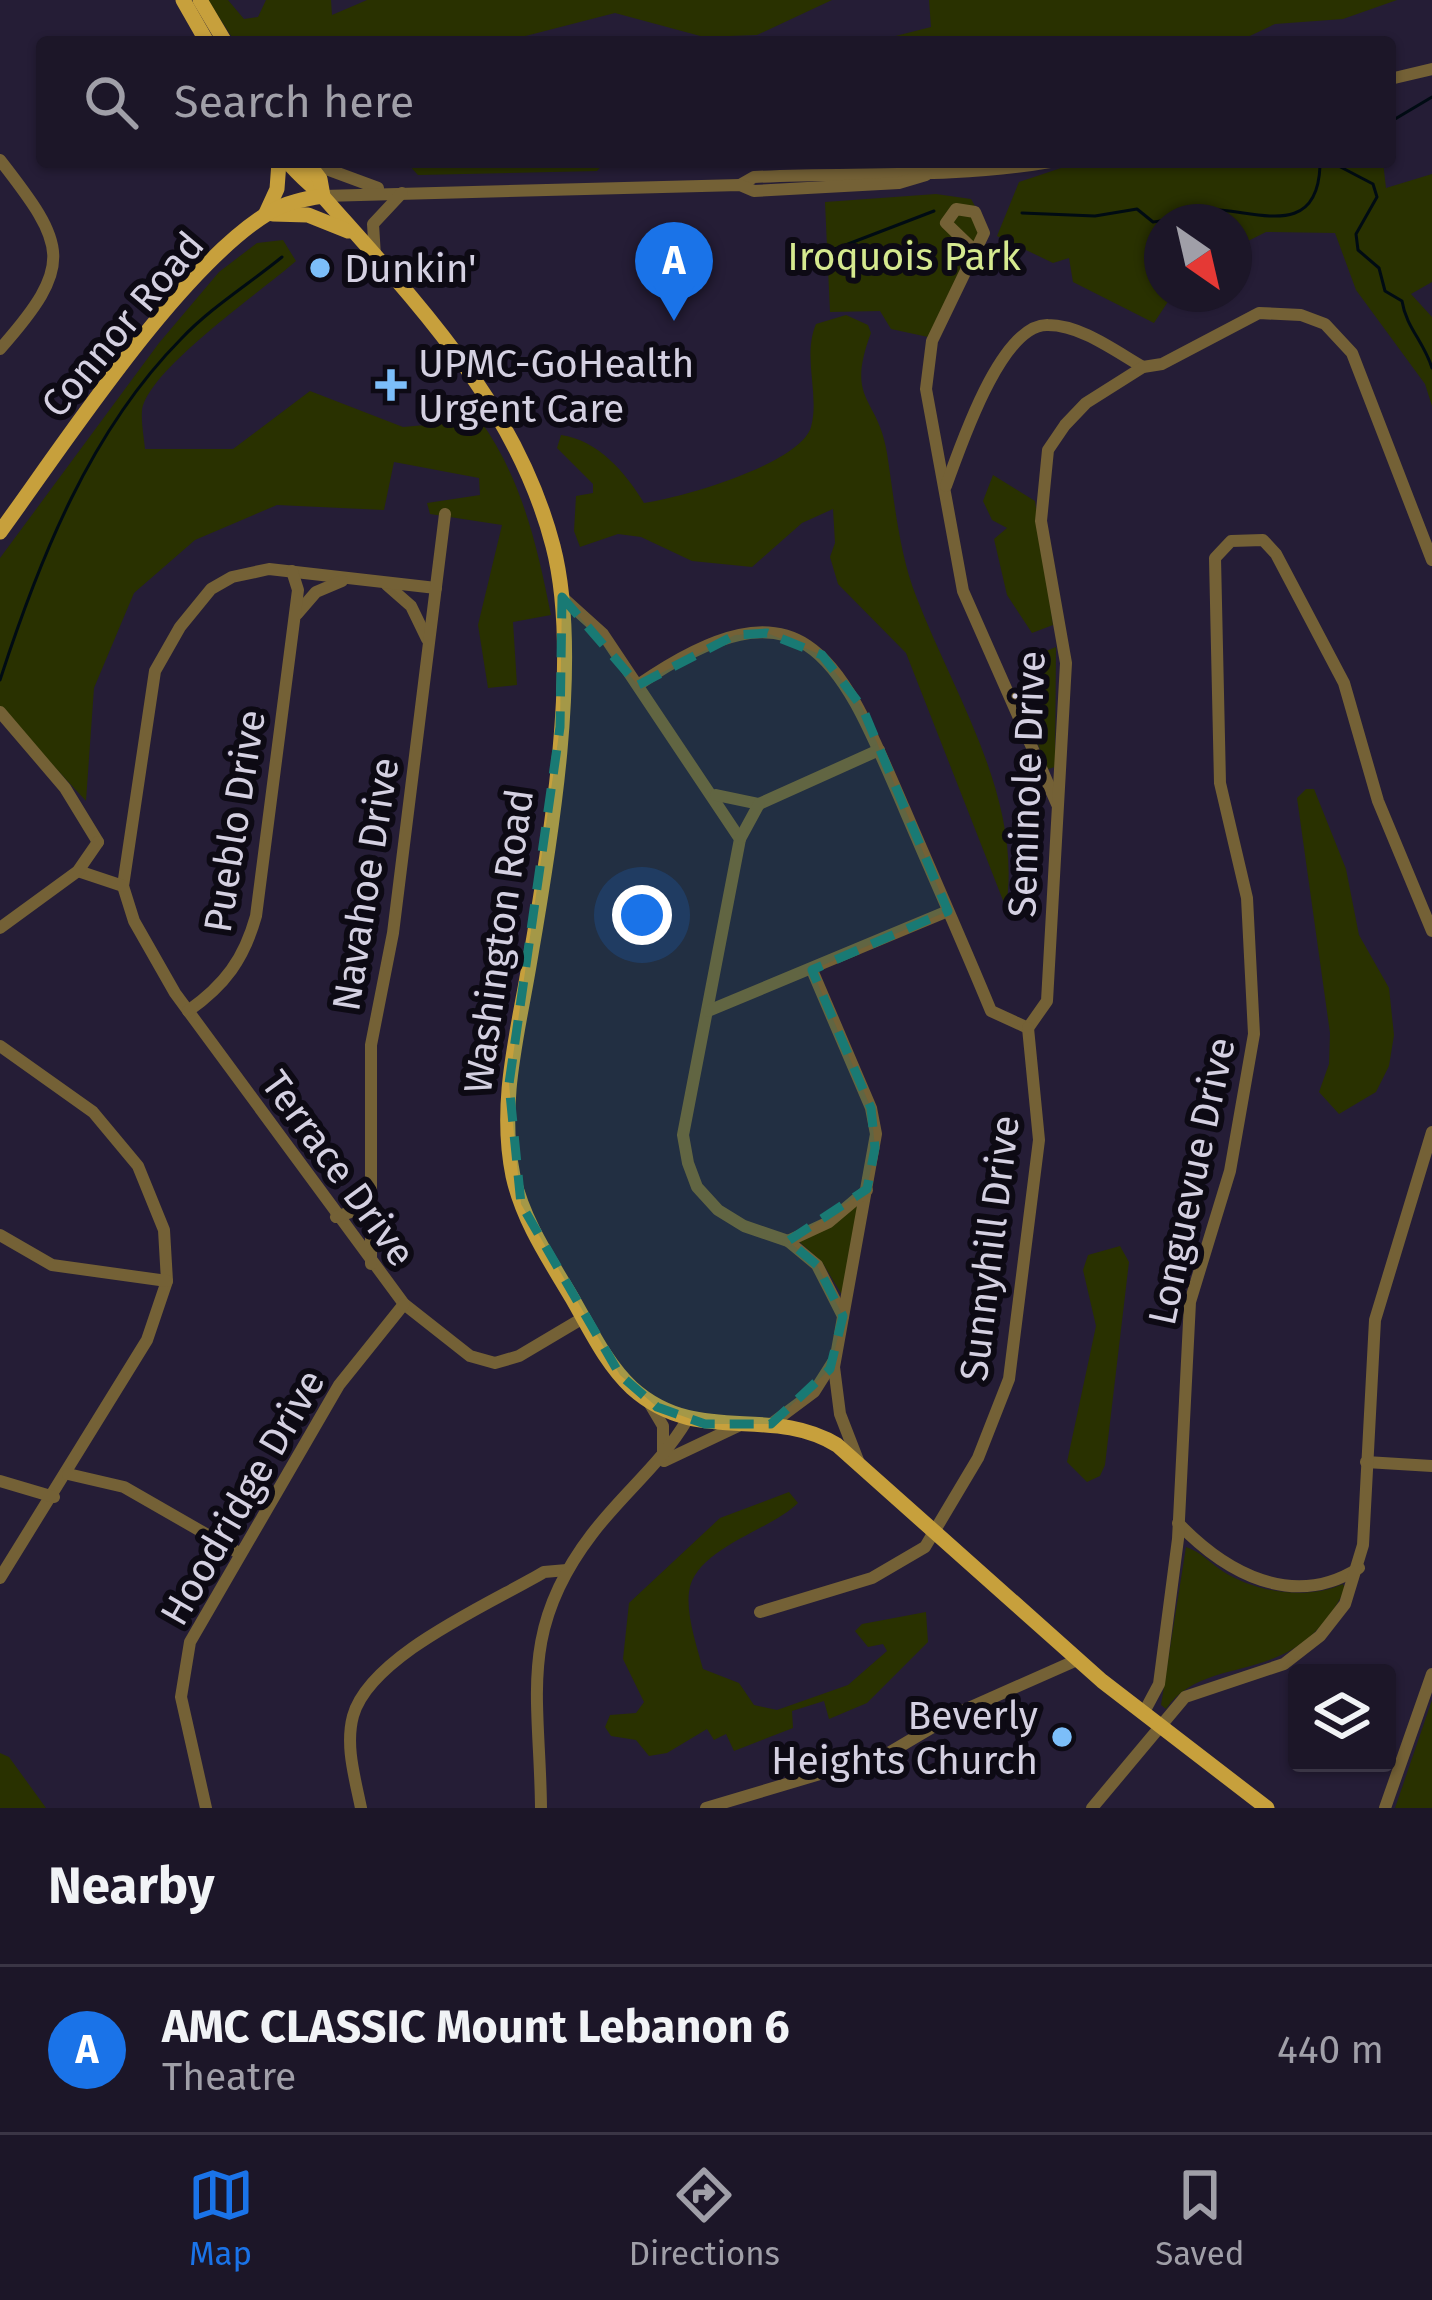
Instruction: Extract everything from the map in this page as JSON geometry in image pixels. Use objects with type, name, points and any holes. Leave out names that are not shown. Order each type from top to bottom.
[{"type":"main road","points":[[183,0],[204,36]]},
{"type":"main road","points":[[200,0],[221,36]]},
{"type":"main road","points":[[279,168],[277,189],[264,215],[308,215],[357,236]]},
{"type":"main road","name":"Washington Road","points":[[295,168],[463,362],[507,427],[546,520],[562,597],[561,714],[532,943],[510,1066],[508,1123],[521,1204],[584,1318],[620,1375],[647,1400],[687,1420],[771,1424],[817,1435],[859,1463],[1077,1660],[1267,1808]]},
{"type":"main road","name":"Washington Road","points":[[313,168],[323,196]]},
{"type":"main road","name":"Connor Road","points":[[0,532],[161,319],[264,215],[289,202],[323,196]]},
{"type":"street","points":[[1396,78],[1432,69]]},
{"type":"street","points":[[0,160],[48,226],[54,260],[47,291],[0,349]]},
{"type":"street","points":[[321,168],[341,178],[403,193]]},
{"type":"street","points":[[323,196],[740,185],[754,177],[926,176],[997,168]]},
{"type":"street","points":[[375,257],[374,224],[403,193]]},
{"type":"street","points":[[976,252],[925,365],[934,432],[963,591],[1057,806]]},
{"type":"street","name":"Seminole Drive","points":[[1028,1028],[1047,1001],[1066,663],[1041,521],[1048,450],[1087,403],[1143,367],[1162,364],[1259,313],[1301,315],[1324,324],[1352,352],[1432,560]]},
{"type":"street","points":[[945,490],[962,441],[1014,338],[1030,328],[1046,324],[1070,329],[1143,367]]},
{"type":"street","points":[[934,432],[962,441]]},
{"type":"street","name":"Navahoe Drive","points":[[371,1265],[371,1045],[393,933],[445,514]]},
{"type":"street","name":"Longuevue Drive","points":[[1143,1714],[1159,1684],[1178,1523],[1190,1302],[1230,1171],[1254,1034],[1246,898],[1220,783],[1212,599],[1215,558],[1222,547],[1250,537],[1263,540],[1276,554],[1345,683],[1378,801],[1432,931]]},
{"type":"street","name":"Terrace Drive","points":[[436,587],[269,569],[232,577],[195,606],[167,646],[149,692],[123,886],[154,962],[371,1265],[404,1304],[470,1356],[486,1362],[511,1360],[584,1318]]},
{"type":"street","name":"Pueblo Drive","points":[[188,1011],[240,962],[256,916],[298,590],[292,571]]},
{"type":"street","points":[[295,618],[316,592],[349,578]]},
{"type":"street","points":[[380,581],[411,606],[429,643]]},
{"type":"street","points":[[562,597],[598,629],[716,795],[740,839]]},
{"type":"street","points":[[638,685],[698,646],[734,635],[781,636],[822,655],[845,679],[879,749],[992,1011],[1028,1028]]},
{"type":"street","points":[[0,712],[65,788],[98,842]]},
{"type":"street","points":[[716,795],[759,804],[879,749]]},
{"type":"street","points":[[759,804],[740,839],[683,1135],[697,1187],[718,1210],[744,1226],[788,1240],[817,1265],[843,1316]]},
{"type":"street","points":[[98,842],[129,840]]},
{"type":"street","points":[[0,928],[78,871],[98,842]]},
{"type":"street","points":[[78,871],[123,886]]},
{"type":"street","points":[[708,1011],[948,911]]},
{"type":"street","points":[[812,970],[874,1121],[868,1189],[836,1355],[837,1402],[859,1463]]},
{"type":"street","name":"Sunnyhill Drive","points":[[760,1612],[872,1578],[925,1547],[978,1458],[1011,1366],[1040,1140],[1028,1028]]},
{"type":"street","points":[[0,1046],[93,1112],[138,1166],[164,1230],[167,1281],[147,1340],[0,1578]]},
{"type":"street","points":[[1092,1808],[1180,1701],[1200,1688],[1272,1670],[1309,1646],[1338,1615],[1359,1568],[1378,1307],[1432,1132]]},
{"type":"street","points":[[788,1240],[829,1222],[868,1189]]},
{"type":"street","points":[[336,1217],[368,1206]]},
{"type":"street","points":[[0,1234],[52,1265],[167,1281]]},
{"type":"street","name":"Hoodridge Drive","points":[[206,1808],[184,1721],[182,1672],[204,1614],[339,1385],[404,1304]]},
{"type":"street","points":[[771,1424],[814,1392],[836,1355]]},
{"type":"street","points":[[647,1400],[664,1433],[658,1465]]},
{"type":"street","points":[[541,1808],[533,1685],[545,1626],[567,1570],[603,1521],[658,1465],[687,1420]]},
{"type":"street","points":[[658,1465],[740,1426]]},
{"type":"street","points":[[1366,1462],[1432,1466]]},
{"type":"street","points":[[68,1474],[124,1487],[239,1553]]},
{"type":"street","points":[[0,1481],[54,1496]]},
{"type":"street","points":[[1178,1523],[1228,1567],[1264,1581],[1320,1586],[1359,1568]]},
{"type":"street","points":[[361,1808],[350,1739],[354,1713],[379,1674],[544,1572],[567,1570]]},
{"type":"street","points":[[706,1808],[887,1754],[953,1715],[1077,1660]]},
{"type":"street","points":[[1385,1808],[1432,1674]]},
{"type":"highlighted area","points":[[562,597],[638,685],[735,635],[767,633],[822,655],[862,707],[948,911],[812,970],[871,1108],[875,1148],[867,1189],[788,1241],[817,1265],[843,1316],[830,1369],[771,1424],[705,1424],[657,1407],[620,1375],[521,1204],[509,1084],[560,727]]},
{"type":"green space","points":[[208,0],[228,0],[244,19],[258,17],[266,0],[331,0],[332,15],[367,0],[832,0],[757,35],[700,36],[615,13],[525,36],[231,36]]},
{"type":"green space","points":[[929,0],[1397,0],[1343,19],[1275,24],[1250,36],[896,36],[931,27]]},
{"type":"green space","points":[[412,168],[600,168],[597,171],[418,175]]},
{"type":"green space","points":[[1061,168],[1384,168],[1386,188],[1432,174],[1432,282],[1411,294],[1432,317],[1432,406],[1425,384],[1356,290],[1335,233],[1266,232],[1252,239],[1252,204],[1144,204],[1144,312],[1161,312],[1154,323],[1073,282],[1069,258],[1053,263],[997,236],[1019,182]]},
{"type":"green space","name":"Iroquois Park","points":[[936,194],[971,199],[987,227],[928,337],[891,329],[880,311],[830,312],[825,202]]},
{"type":"green space","points":[[283,240],[296,261],[208,332],[148,394],[142,411],[145,449],[233,449],[310,391],[403,427],[480,420],[517,489],[551,615],[513,622],[517,685],[488,688],[478,625],[502,525],[430,514],[427,503],[480,495],[479,478],[394,462],[384,510],[277,505],[195,540],[134,593],[94,688],[86,801],[0,708],[0,558],[159,343],[219,272],[257,243]]},
{"type":"green space","points":[[846,315],[868,325],[871,333],[862,386],[883,434],[905,562],[995,787],[1009,867],[1006,908],[906,653],[838,584],[830,557],[835,543],[833,509],[802,523],[752,567],[692,561],[641,537],[618,534],[580,547],[574,531],[576,496],[593,493],[593,484],[557,448],[561,435],[587,444],[610,460],[644,503],[737,477],[802,441],[813,414],[811,349],[816,324]]},
{"type":"green space","points":[[993,475],[1035,501],[1053,625],[1032,633],[1007,595],[994,539],[1007,528],[992,520],[983,501]]},
{"type":"green space","points":[[1056,647],[1055,767],[1048,769],[1016,690],[1037,677],[1036,655]]},
{"type":"green space","points":[[1306,789],[1314,789],[1346,869],[1359,935],[1389,988],[1394,1035],[1389,1066],[1376,1092],[1339,1114],[1319,1092],[1329,1064],[1330,1033],[1297,798]]},
{"type":"green space","points":[[862,1200],[842,1295],[822,1262],[796,1239]]},
{"type":"green space","points":[[1120,1246],[1129,1262],[1105,1465],[1100,1476],[1087,1482],[1067,1462],[1096,1326],[1083,1270],[1088,1255]]},
{"type":"green space","points":[[789,1492],[798,1503],[719,1552],[694,1577],[689,1611],[703,1669],[739,1683],[754,1705],[777,1710],[848,1685],[887,1651],[883,1644],[868,1647],[855,1631],[862,1624],[926,1612],[928,1642],[867,1703],[829,1719],[824,1701],[792,1711],[793,1728],[734,1751],[726,1734],[714,1740],[707,1729],[667,1753],[649,1756],[636,1740],[611,1736],[605,1727],[610,1715],[636,1713],[644,1702],[623,1659],[629,1603],[720,1518]]},
{"type":"green space","points":[[1186,1547],[1237,1579],[1267,1589],[1314,1592],[1343,1584],[1345,1589],[1325,1622],[1302,1643],[1277,1657],[1205,1680],[1184,1691],[1166,1709],[1161,1705]]},
{"type":"green space","points":[[1432,1700],[1432,1808],[1395,1808]]},
{"type":"green space","points":[[0,1753],[9,1757],[46,1808],[0,1808]]},
{"type":"waterway","points":[[1396,118],[1432,97]]},
{"type":"waterway","points":[[1022,213],[1095,216],[1137,209],[1153,222],[1199,210],[1292,214],[1306,206],[1316,191],[1320,168]]},
{"type":"waterway","points":[[1342,168],[1373,184],[1377,197],[1356,234],[1358,250],[1379,268],[1385,291],[1402,301],[1432,368]]},
{"type":"waterway","points":[[822,254],[934,211]]},
{"type":"waterway","points":[[0,680],[50,544],[120,414],[192,328],[282,257]]},
{"type":"place","name":"Dunkin'","points":[[320,268]]},
{"type":"place","name":"AMC CLASSIC Mount Lebanon 6","points":[[674,321]]},
{"type":"place","name":"UPMC-GoHealth Urgent Care","points":[[391,385]]},
{"type":"place","name":"Beverly Heights Church","points":[[1062,1737]]}]
